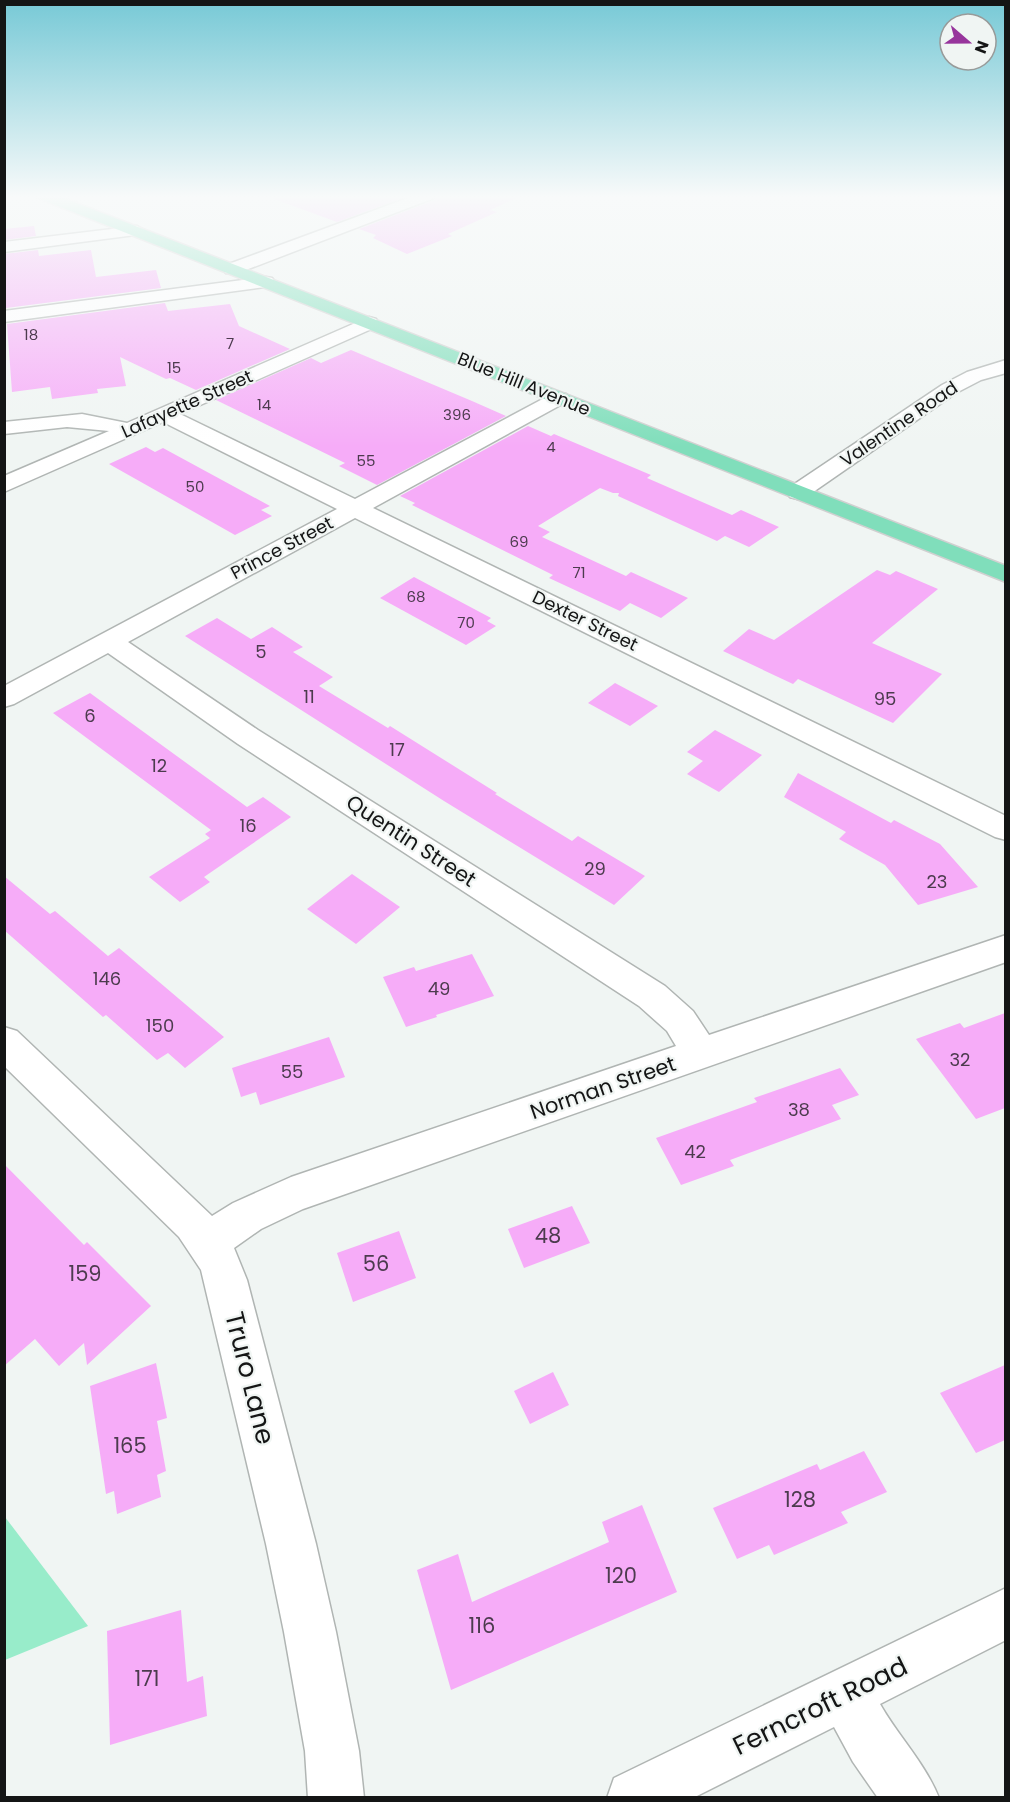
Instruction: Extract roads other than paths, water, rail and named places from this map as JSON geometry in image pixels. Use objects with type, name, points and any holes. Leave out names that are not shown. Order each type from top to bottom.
[{"type":"highway","name":"Blue Hill Avenue","points":[[258,279],[1005,575]]},
{"type":"street","points":[[4,317],[266,282]]},
{"type":"street","name":"Lafayette Street","points":[[4,485],[369,323]]},
{"type":"street","name":"Valentine Road","points":[[798,492],[949,389],[974,376],[1005,366]]},
{"type":"street","name":"Prince Street","points":[[4,698],[559,398]]},
{"type":"street","name":"Dexter Street","points":[[164,414],[1005,829]]},
{"type":"street","points":[[4,428],[85,420],[102,422],[127,430]]},
{"type":"street","name":"Quentin Street","points":[[109,642],[248,737],[652,996],[680,1021],[702,1053]]},
{"type":"street","name":"Norman Street","points":[[207,1242],[247,1216],[291,1195],[1005,948]]},
{"type":"street","name":"Truro Lane","points":[[4,1042],[177,1206],[194,1224],[218,1259],[226,1280],[291,1544],[323,1696],[336,1797]]},
{"type":"street","name":"Ferncroft Road","points":[[634,1797],[1005,1613]]},
{"type":"street","points":[[845,1694],[872,1743],[912,1797]]}]
